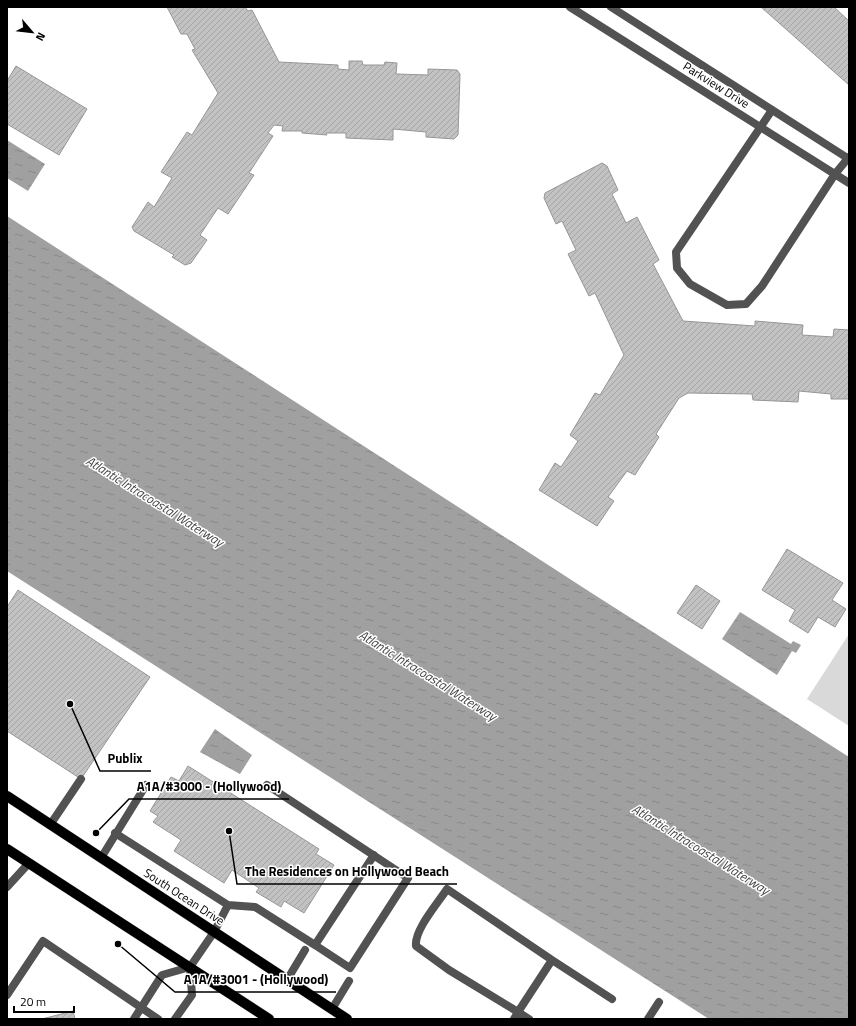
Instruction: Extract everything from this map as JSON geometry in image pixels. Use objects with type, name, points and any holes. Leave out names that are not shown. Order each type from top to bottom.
[{"type":"main road","name":"South Ocean Drive","points":[[7,796],[347,1019]]},
{"type":"main road","points":[[7,849],[269,1019]]},
{"type":"street","name":"Parkview Drive","points":[[570,7],[849,183]]},
{"type":"street","name":"Parkview Drive","points":[[612,7],[849,158]]},
{"type":"street","points":[[772,110],[676,252],[677,268],[690,284],[727,305],[746,304],[762,286],[835,174],[849,158]]},
{"type":"street","points":[[50,825],[81,779]]},
{"type":"street","points":[[100,858],[146,785]]},
{"type":"street","points":[[115,833],[228,905],[254,907],[350,968],[408,878],[267,785]]},
{"type":"street","points":[[315,945],[374,855]]},
{"type":"street","points":[[7,887],[29,863]]},
{"type":"street","points":[[529,1019],[516,1016],[416,946],[415,939],[419,931],[447,889],[612,999]]},
{"type":"street","points":[[175,1019],[192,994],[190,967],[214,932],[228,905]]},
{"type":"street","points":[[7,995],[43,941],[158,1019]]},
{"type":"street","points":[[287,980],[305,950]]},
{"type":"street","points":[[516,1016],[552,960]]},
{"type":"street","points":[[134,1019],[162,975],[190,967]]},
{"type":"street","points":[[332,1009],[349,981]]},
{"type":"street","points":[[648,1019],[659,1002]]},
{"type":"shaded area","points":[[849,634],[849,726],[807,699]]},
{"type":"water","points":[[7,140],[45,164],[28,191],[7,178]]},
{"type":"water","name":"Atlantic Intracoastal Waterway","points":[[7,216],[849,757],[849,1019],[709,1019],[7,571]]},
{"type":"water","points":[[740,612],[791,644],[793,641],[801,645],[796,653],[792,651],[777,675],[722,639]]},
{"type":"water","points":[[215,729],[252,755],[240,774],[200,752]]},
{"type":"building","points":[[167,7],[245,7],[248,11],[252,10],[279,62],[338,65],[338,69],[349,70],[349,61],[362,61],[363,65],[384,65],[385,62],[397,63],[396,74],[428,75],[428,69],[457,70],[460,74],[458,135],[454,139],[426,137],[426,132],[393,129],[393,140],[346,138],[346,133],[326,133],[327,135],[302,133],[302,131],[282,131],[283,126],[274,125],[268,133],[273,136],[249,173],[254,175],[228,214],[218,208],[200,235],[207,240],[191,263],[185,265],[172,257],[174,255],[134,231],[132,227],[148,202],[154,207],[172,178],[161,172],[187,132],[192,135],[218,93],[192,50],[195,49],[187,34],[181,34]]},
{"type":"building","points":[[761,7],[834,7],[849,21],[849,85]]},
{"type":"building","points":[[16,66],[87,109],[59,155],[7,124],[7,81]]},
{"type":"building","points":[[602,163],[607,166],[618,190],[612,194],[626,223],[637,217],[659,260],[653,264],[683,321],[755,326],[755,321],[803,325],[802,335],[833,337],[834,329],[849,330],[849,399],[831,399],[831,394],[799,391],[798,402],[753,400],[752,394],[688,393],[679,398],[656,434],[659,437],[635,475],[627,471],[608,497],[614,501],[597,526],[539,490],[555,463],[561,467],[578,441],[570,435],[595,393],[600,395],[624,355],[595,293],[589,296],[568,254],[576,250],[562,221],[556,224],[544,198],[545,193]]},
{"type":"building","points":[[787,549],[843,583],[832,600],[846,609],[835,627],[818,617],[808,633],[789,621],[795,610],[762,590]]},
{"type":"building","points":[[696,585],[720,601],[702,629],[677,613]]},
{"type":"building","points":[[18,590],[150,677],[81,779],[7,731],[7,607]]},
{"type":"building","points":[[188,766],[319,849],[316,854],[334,865],[304,913],[284,901],[281,907],[256,892],[259,888],[232,870],[224,883],[174,851],[181,840],[153,822],[158,816],[150,811],[171,777],[179,781]]},
{"type":"building","points":[[73,1011],[75,1019],[42,1019]]},
{"type":"place","name":"Publix","points":[[70,704]]},
{"type":"place","name":"The Residences on Hollywood Beach","points":[[229,831]]},
{"type":"place","name":"A1A/#3000 - (Hollywood)","points":[[96,833]]},
{"type":"place","name":"A1A/#3001 - (Hollywood)","points":[[118,944]]}]
